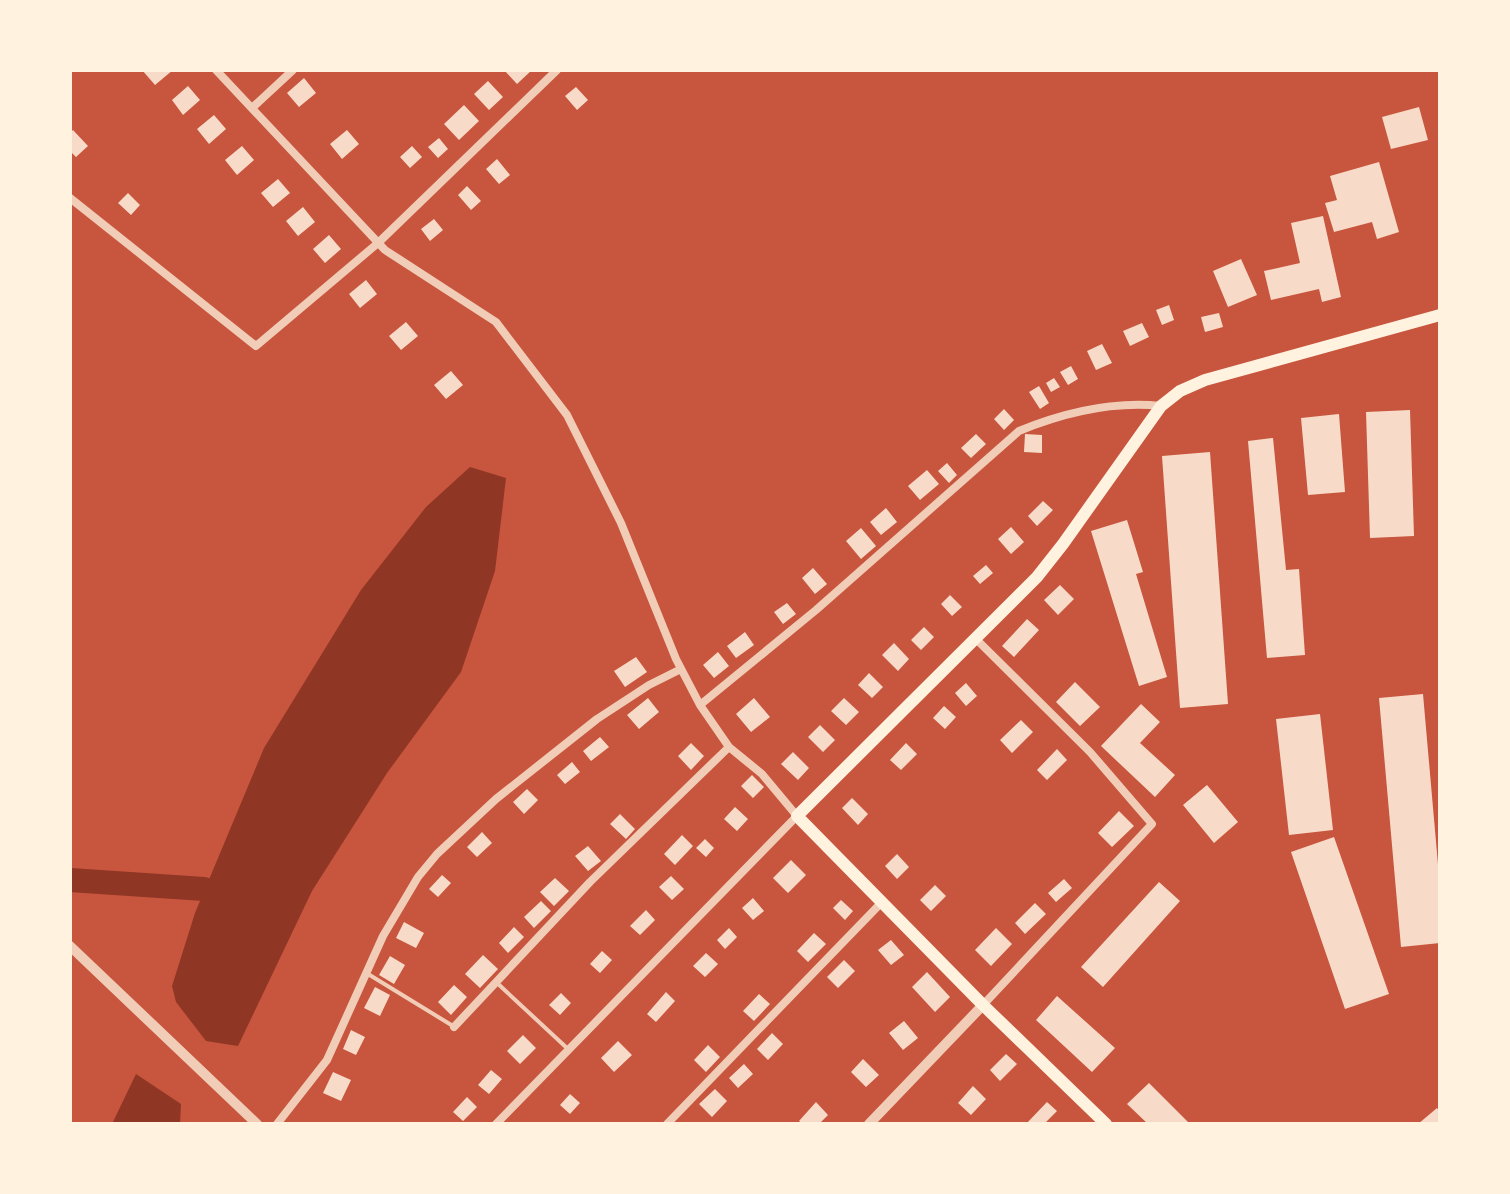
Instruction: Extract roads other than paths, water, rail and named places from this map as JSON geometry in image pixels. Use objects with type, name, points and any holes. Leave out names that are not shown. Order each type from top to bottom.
[{"type":"main road","points":[[1106,1124],[983,1005],[797,816],[1037,577],[1161,406],[1180,391],[1205,380],[1440,315]]},
{"type":"street","points":[[216,70],[378,243],[496,322],[567,415],[621,523],[681,669],[700,705],[729,747],[762,774],[797,816],[496,1124]]},
{"type":"street","points":[[252,108],[293,70]]},
{"type":"street","points":[[70,198],[256,346],[378,243],[557,70]]},
{"type":"street","points":[[700,705],[816,610],[1019,431],[1050,418],[1132,403],[1161,406]]},
{"type":"street","points":[[869,1124],[1152,824],[1090,752],[976,639]]},
{"type":"street","points":[[277,1124],[327,1060],[399,906],[437,854],[496,799],[597,719],[649,685],[681,669]]},
{"type":"street","points":[[454,1027],[590,882],[729,747]]},
{"type":"street","points":[[667,1124],[882,902]]},
{"type":"street","points":[[70,946],[257,1124]]},
{"type":"lane","points":[[366,973],[454,1027]]},
{"type":"lane","points":[[496,982],[568,1049]]},
{"type":"waterway","points":[[70,880],[204,889]]}]
